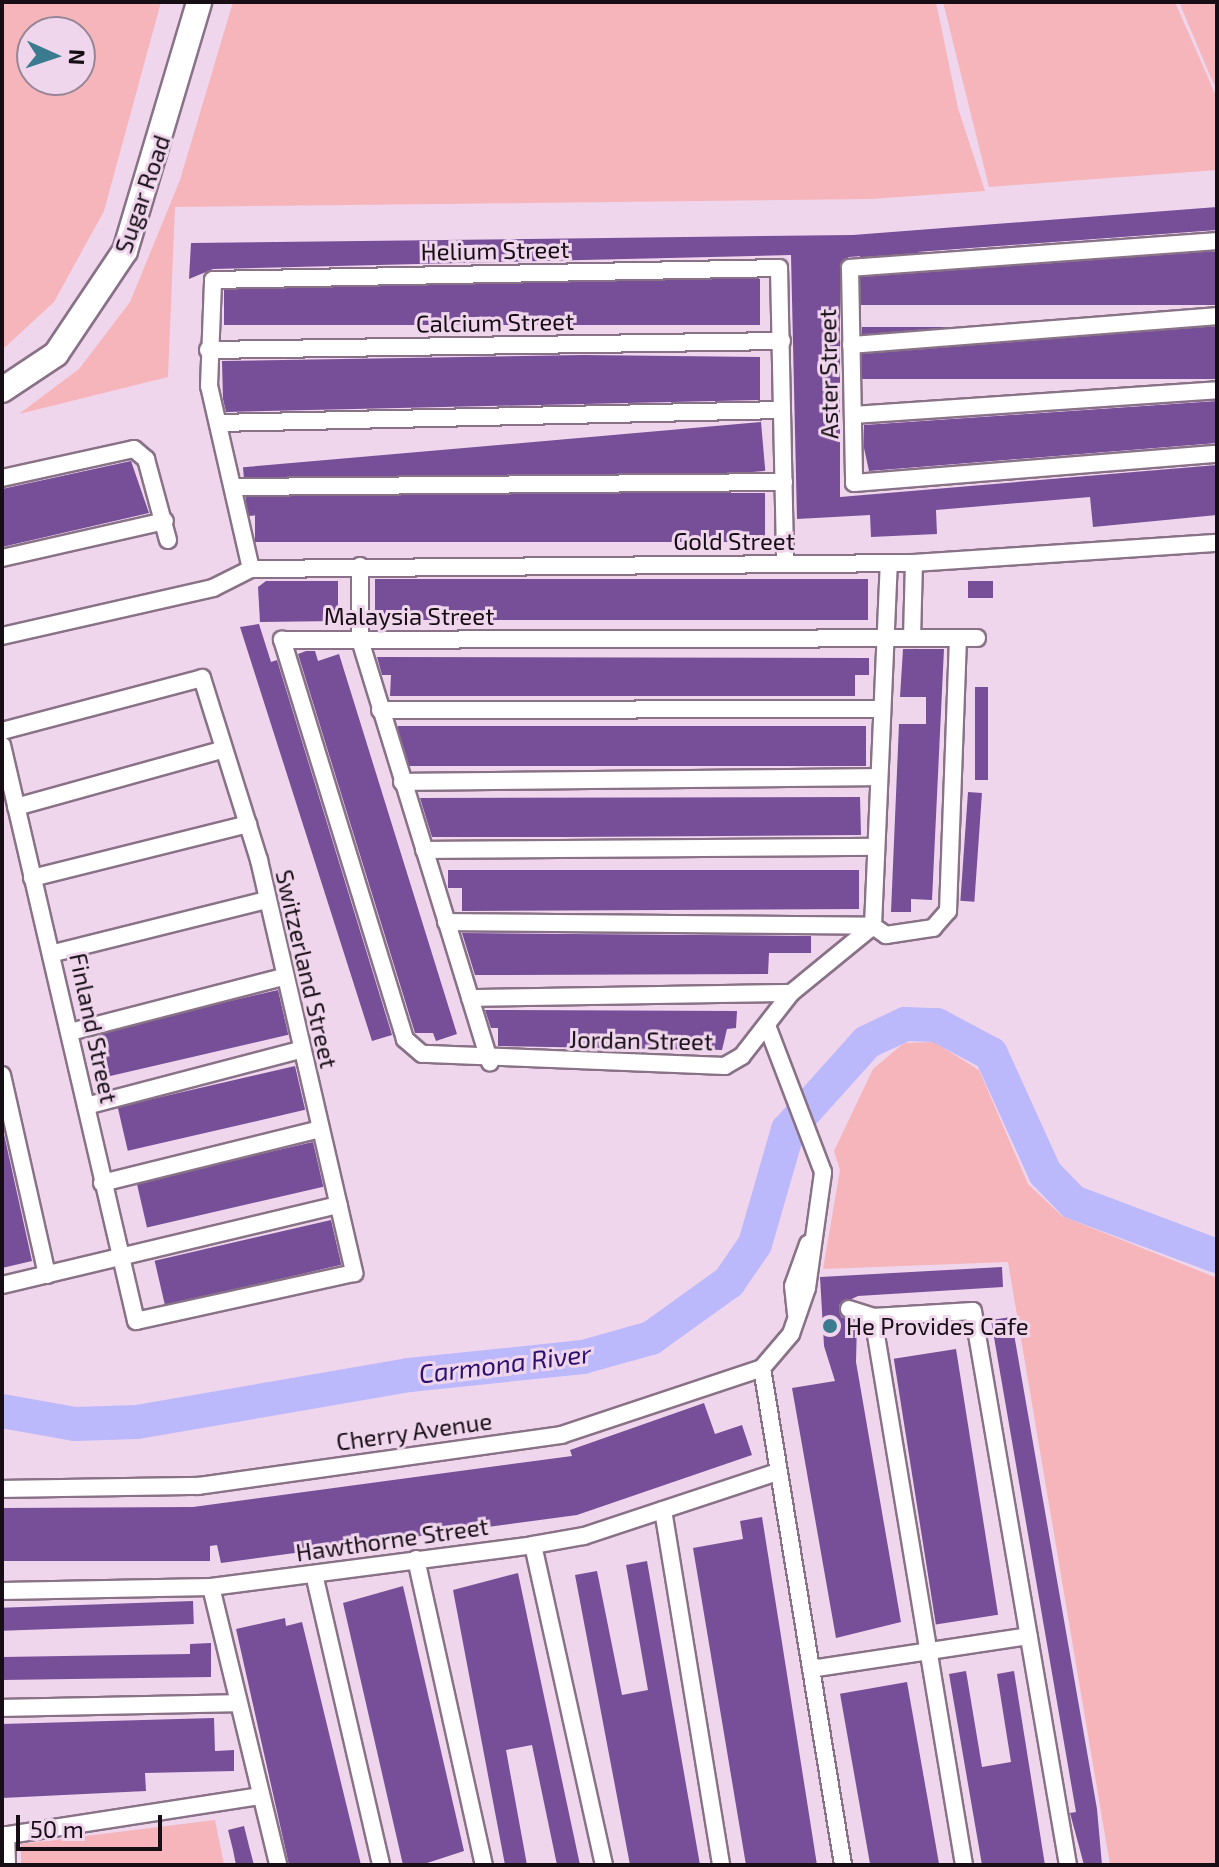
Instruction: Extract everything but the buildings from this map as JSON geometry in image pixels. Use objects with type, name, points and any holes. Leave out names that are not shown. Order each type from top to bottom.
[{"type":"main road","name":"Sugar Road","points":[[2,390],[56,354],[125,251],[199,2]]},
{"type":"street","name":"Aster Street","points":[[1217,241],[850,268],[854,483],[1217,454]]},
{"type":"street","name":"Helium Street","points":[[208,350],[213,280],[779,268],[782,341]]},
{"type":"street","points":[[851,345],[1217,316]]},
{"type":"street","points":[[782,341],[785,564]]},
{"type":"street","name":"Calcium Street","points":[[208,350],[782,341]]},
{"type":"street","points":[[2,636],[213,588],[251,569],[235,487],[218,423],[208,350]]},
{"type":"street","points":[[853,415],[1217,390]]},
{"type":"street","points":[[218,423],[782,410]]},
{"type":"street","points":[[2,478],[134,449],[146,459],[168,540]]},
{"type":"street","points":[[235,487],[784,482]]},
{"type":"street","points":[[2,558],[165,521]]},
{"type":"street","name":"Gold Street","points":[[251,569],[914,563],[1217,543]]},
{"type":"street","points":[[873,926],[889,563]]},
{"type":"street","points":[[912,638],[914,563]]},
{"type":"street","points":[[360,566],[360,640],[490,1062]]},
{"type":"street","points":[[446,922],[873,926],[886,935],[933,928],[948,911],[958,638]]},
{"type":"street","name":"Malaysia Street","points":[[422,1054],[405,1039],[282,640],[977,638]]},
{"type":"street","name":"Switzerland Street","points":[[2,731],[202,678],[221,750],[248,824],[282,977],[339,1205],[354,1273],[136,1321]]},
{"type":"street","points":[[380,710],[882,709]]},
{"type":"street","name":"Finland Street","points":[[2,745],[32,878],[54,953],[118,1258],[136,1321]]},
{"type":"street","points":[[16,807],[221,750]]},
{"type":"street","points":[[402,782],[879,777]]},
{"type":"street","points":[[32,878],[248,824]]},
{"type":"street","points":[[424,850],[876,847]]},
{"type":"street","points":[[54,953],[267,900]]},
{"type":"street","name":"Jordan Street","points":[[422,1054],[490,1062],[725,1066],[767,1025],[791,993],[873,926]]},
{"type":"street","points":[[70,1032],[282,977]]},
{"type":"street","points":[[470,998],[791,993]]},
{"type":"street","points":[[767,1025],[782,1055],[820,1157],[813,1231],[796,1320],[783,1348],[762,1368],[843,1865]]},
{"type":"street","points":[[86,1106],[300,1050]]},
{"type":"street","points":[[2,1075],[47,1275]]},
{"type":"street","points":[[102,1183],[320,1129]]},
{"type":"street","points":[[2,1285],[339,1205]]},
{"type":"street","points":[[849,1309],[873,1317],[973,1311],[1068,1865]]},
{"type":"street","points":[[873,1317],[964,1865]]},
{"type":"street","name":"Cherry Avenue","points":[[2,1489],[198,1486],[561,1435],[762,1368]]},
{"type":"street","name":"Hawthorne Street","points":[[2,1591],[211,1587],[533,1545],[663,1510],[778,1472]]},
{"type":"street","points":[[663,1510],[721,1865]]},
{"type":"street","points":[[533,1545],[604,1865]]},
{"type":"street","points":[[416,1559],[484,1865]]},
{"type":"street","points":[[314,1574],[381,1865]]},
{"type":"street","points":[[211,1587],[278,1865]]},
{"type":"street","points":[[811,1669],[1029,1636]]},
{"type":"street","points":[[2,1708],[238,1703]]},
{"type":"street","points":[[7,1865],[4,1835],[261,1796]]},
{"type":"shaded area","points":[[2,2],[161,2],[104,211],[54,302],[2,350]]},
{"type":"shaded area","points":[[233,2],[936,2],[958,108],[985,191],[871,199],[175,207],[168,377],[19,414],[79,369],[130,302],[180,180]]},
{"type":"shaded area","points":[[943,2],[1175,2],[1217,98],[1217,170],[989,187]]},
{"type":"shaded area","points":[[1179,2],[1217,2],[1217,89],[1211,78]]},
{"type":"shaded area","points":[[934,1042],[979,1070],[1028,1184],[1062,1216],[1217,1278],[1217,1865],[1110,1865],[1008,1262],[823,1269],[840,1170],[834,1151],[873,1069],[904,1043]]},
{"type":"shaded area","points":[[215,1820],[224,1865],[21,1865],[21,1844]]},
{"type":"waterway","name":"Carmona River","points":[[2,1411],[75,1424],[137,1422],[409,1375],[583,1357],[651,1338],[729,1282],[755,1244],[788,1130],[867,1042],[905,1024],[937,1025],[991,1054],[1045,1173],[1073,1202],[1217,1256]]},
{"type":"place","name":"He Provides Cafe","points":[[830,1326]]}]
